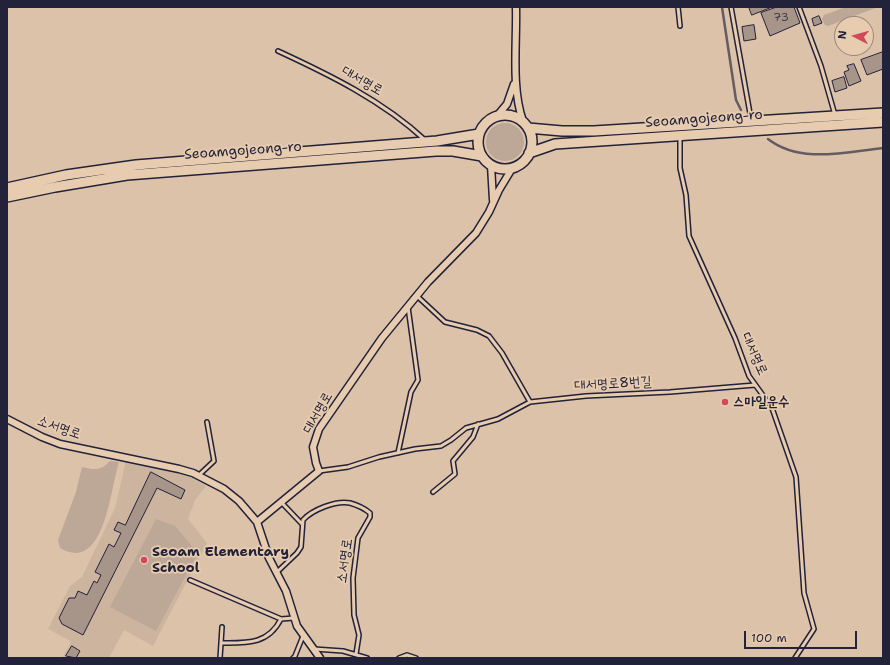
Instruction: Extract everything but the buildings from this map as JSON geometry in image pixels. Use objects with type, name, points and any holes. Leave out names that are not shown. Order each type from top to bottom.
[{"type":"main road","name":"Seoamgojeong-ro","points":[[525,124],[562,132],[752,122],[883,113]]},
{"type":"main road","points":[[506,114],[515,116],[525,124],[532,145],[524,161],[513,167],[500,168],[491,165],[482,156],[478,143],[479,134],[489,120],[506,114]]},
{"type":"main road","name":"Seoamgojeong-ro","points":[[529,153],[556,144],[883,122]]},
{"type":"main road","name":"Seoamgojeong-ro","points":[[7,188],[90,171],[136,165],[428,142],[458,139],[479,134]]},
{"type":"main road","name":"Seoamgojeong-ro","points":[[7,197],[89,181],[159,171],[436,151],[453,151],[482,156]]},
{"type":"street","points":[[516,7],[516,76],[518,108],[525,124]]},
{"type":"street","points":[[497,116],[507,104],[516,76]]},
{"type":"street","points":[[491,165],[493,201]]},
{"type":"street","name":"대서명로","points":[[319,471],[316,463],[314,447],[319,429],[365,361],[416,296],[476,233],[513,167]]},
{"type":"street","name":"소서명로","points":[[7,419],[35,434],[60,444],[179,469],[198,476],[224,489],[239,501],[257,522],[265,550],[286,591],[294,618],[303,636],[320,658]]},
{"type":"street","points":[[257,522],[282,503],[319,471]]},
{"type":"lane","points":[[678,7],[680,26]]},
{"type":"lane","points":[[731,7],[752,122]]},
{"type":"lane","points":[[799,7],[821,66],[835,117]]},
{"type":"lane","name":"대서명로","points":[[278,51],[328,75],[387,110],[428,142]]},
{"type":"lane","name":"대서명로","points":[[680,135],[680,168],[686,195],[689,236],[735,338],[746,369],[755,385],[772,408],[796,477],[804,593],[814,628],[795,658]]},
{"type":"lane","points":[[416,296],[445,322],[477,330],[489,336],[502,353],[530,402]]},
{"type":"lane","points":[[398,453],[411,392],[418,380],[408,307]]},
{"type":"lane","name":"대서명로8번길","points":[[319,471],[348,467],[379,457],[441,446],[466,428],[498,420],[530,402],[594,395],[670,392],[755,385]]},
{"type":"lane","points":[[198,476],[214,461],[212,441],[207,422]]},
{"type":"lane","points":[[433,492],[455,474],[453,461],[472,437],[478,424]]},
{"type":"lane","points":[[276,573],[297,553],[301,547],[302,524],[282,503]]},
{"type":"lane","name":"소서명로","points":[[302,524],[305,517],[315,511],[340,503],[358,505],[370,513],[370,517],[358,538],[353,578],[354,616],[359,635],[356,654]]},
{"type":"lane","points":[[190,580],[281,619],[294,618]]},
{"type":"lane","points":[[221,643],[261,640],[270,636],[281,619]]},
{"type":"lane","points":[[220,658],[222,627]]},
{"type":"lane","points":[[294,657],[303,636]]},
{"type":"lane","points":[[313,649],[324,648],[356,654],[367,658]]},
{"type":"lane","points":[[399,658],[407,655],[416,658]]},
{"type":"shaded area","points":[[846,7],[878,7],[854,16],[834,16],[834,24],[828,26],[825,25],[822,19],[824,15]]},
{"type":"shaded area","points":[[501,123],[509,123],[516,126],[521,131],[524,142],[521,153],[516,158],[509,161],[501,161],[494,158],[489,153],[486,146],[486,138],[489,131],[494,126]]},
{"type":"shaded area","points":[[110,461],[119,462],[103,525],[96,539],[87,549],[75,553],[60,548],[58,540],[76,492],[82,467],[97,469],[104,467]]},
{"type":"shaded area","name":"Seoam Elementary School","points":[[126,461],[188,476],[206,486],[195,500],[188,519],[207,543],[153,646],[124,630],[109,658],[62,658],[70,644],[69,640],[48,629],[70,586],[82,577],[115,508]]},
{"type":"shaded area","points":[[156,519],[175,526],[198,553],[156,631],[110,607]]},
{"type":"waterway","points":[[722,7],[736,100],[741,110]]},
{"type":"waterway","points":[[768,139],[781,147],[794,152],[808,154],[838,154],[883,148]]},
{"type":"place","name":"스마일운수","points":[[725,402]]},
{"type":"place","name":"Seoam Elementary School","points":[[144,560]]}]
